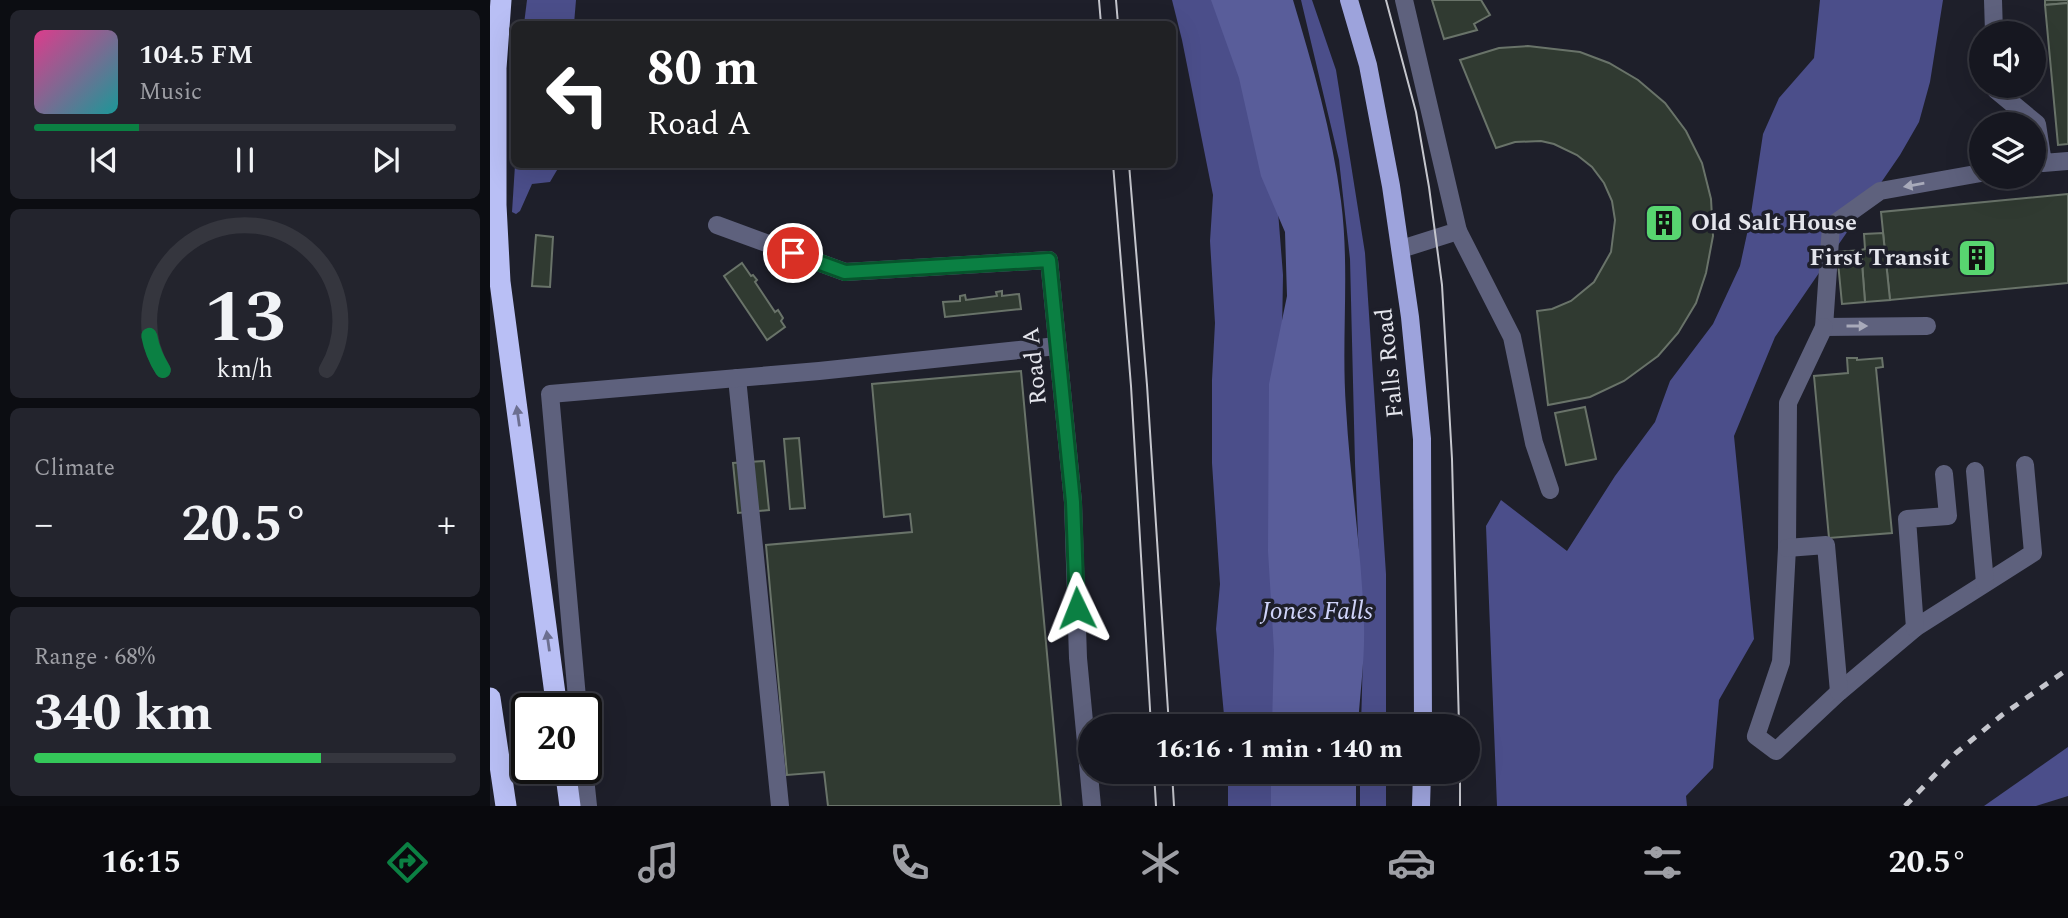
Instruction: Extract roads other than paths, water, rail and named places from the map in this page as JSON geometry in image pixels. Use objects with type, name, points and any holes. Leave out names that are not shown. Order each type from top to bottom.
[{"type":"highway","points":[[501,0],[496,68],[496,205],[500,282],[555,693]]},
{"type":"highway","points":[[490,698],[506,806]]},
{"type":"highway","points":[[567,784],[570,806]]},
{"type":"main road","name":"Falls Road","points":[[1349,0],[1368,65],[1401,249],[1410,317],[1422,439],[1423,714]]},
{"type":"main road","points":[[1421,806],[1422,784]]},
{"type":"lane","points":[[1404,0],[1458,231],[1512,337],[1534,443],[1550,490]]},
{"type":"lane","points":[[1993,0],[1994,21]]},
{"type":"lane","points":[[2006,98],[2023,112]]},
{"type":"lane","points":[[2046,162],[2068,161]]},
{"type":"lane","points":[[1969,175],[1880,191],[1831,226],[1824,327],[1788,403],[1787,548],[1781,662],[1756,736],[1776,751],[1839,692],[1915,628],[2033,553],[2025,465]]},
{"type":"lane","name":"Road A","points":[[717,225],[845,272],[1049,260],[1073,502],[1078,659],[1091,806]]},
{"type":"lane","points":[[1401,249],[1458,231]]},
{"type":"lane","points":[[1824,327],[1927,326]]},
{"type":"lane","points":[[578,693],[550,394],[1057,346]]},
{"type":"lane","points":[[737,378],[780,806]]},
{"type":"lane","points":[[1975,471],[1985,583]]},
{"type":"lane","points":[[1915,628],[1907,519],[1948,516],[1944,474]]},
{"type":"lane","points":[[1787,548],[1826,545],[1839,692]]},
{"type":"lane","points":[[586,784],[588,806]]},
{"type":"water","name":"Jones Falls","points":[[1211,0],[1293,0],[1333,150],[1344,227],[1346,408],[1364,625],[1359,714],[1272,714],[1274,650],[1268,551],[1269,384],[1287,296],[1285,232],[1261,176],[1239,78]]},
{"type":"water","points":[[1271,784],[1356,784],[1356,806],[1271,806]]},
{"type":"tram line","points":[[1099,0],[1101,21]]},
{"type":"tram line","points":[[1116,0],[1118,21]]},
{"type":"tram line","points":[[1386,0],[1416,112],[1442,285],[1452,459],[1459,714]]},
{"type":"tram line","points":[[1113,168],[1131,386],[1150,714]]},
{"type":"tram line","points":[[1129,168],[1147,385],[1168,714]]},
{"type":"tram line","points":[[1155,784],[1156,806]]},
{"type":"tram line","points":[[1173,784],[1174,806]]},
{"type":"tram line","points":[[1460,784],[1460,806]]},
{"type":"railway","points":[[1905,806],[1956,753],[2002,715],[2068,669]]},
{"type":"place","name":"Old Salt House","points":[[1664,223]]},
{"type":"place","name":"First Transit","points":[[1977,258]]}]
